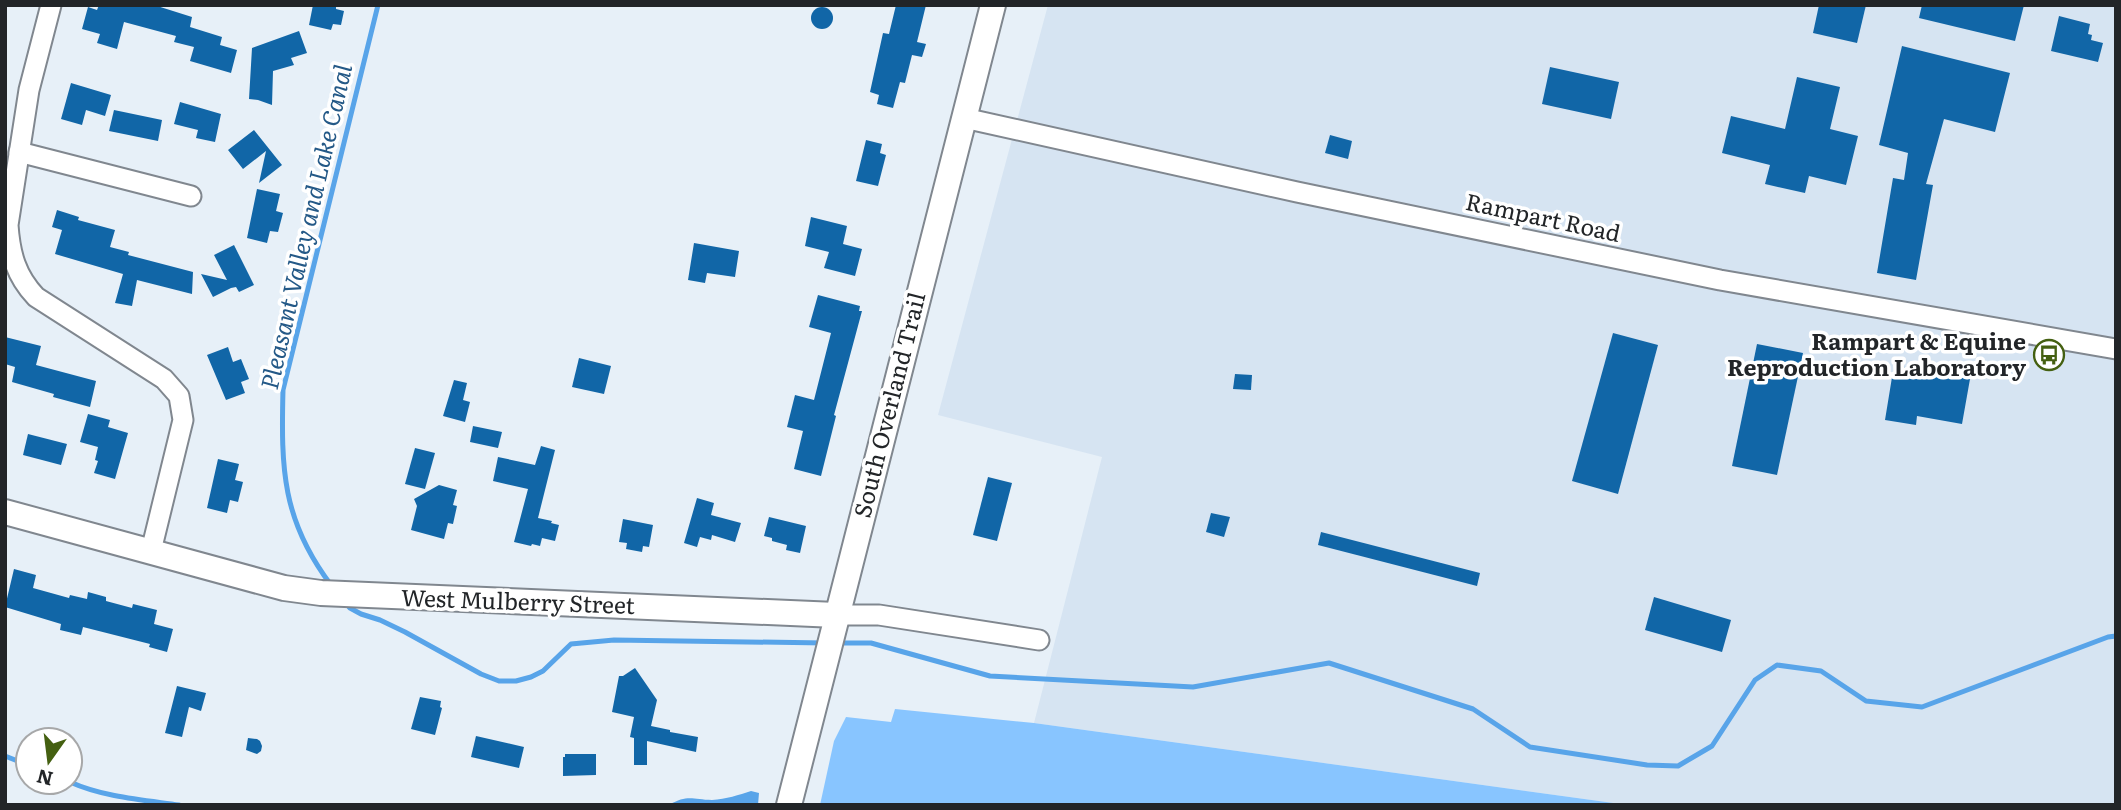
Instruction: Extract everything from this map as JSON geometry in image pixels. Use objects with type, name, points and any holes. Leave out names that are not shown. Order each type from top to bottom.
[{"type":"main road","name":"South Overland Trail","points":[[789,805],[993,5]]},
{"type":"main road","name":"West Mulberry Street","points":[[5,512],[284,588],[831,634]]},
{"type":"street","points":[[51,5],[29,90],[19,152],[8,225],[12,257],[28,288],[45,304],[164,379],[174,389],[182,404],[183,420],[151,551]]},
{"type":"street","name":"Rampart Road","points":[[964,118],[1284,189],[1720,280],[2116,349]]},
{"type":"street","points":[[19,152],[191,195]]},
{"type":"street","name":"West Mulberry Street","points":[[831,634],[879,615],[1039,640]]},
{"type":"shaded area","points":[[1048,5],[2116,5],[2116,805],[1628,805],[1034,723],[1102,457],[938,415]]},
{"type":"shaded area","points":[[895,709],[1034,723],[1628,805],[820,805],[834,741],[846,717],[891,722]]},
{"type":"shaded area","points":[[751,791],[759,793],[758,805],[669,805],[686,799],[712,800]]},
{"type":"building","points":[[99,5],[154,5],[192,17],[190,27],[222,37],[220,45],[237,50],[231,73],[190,61],[194,47],[174,42],[176,36],[124,22],[117,49],[97,43],[100,34],[82,29],[88,7],[97,10]]},
{"type":"building","points":[[313,5],[336,5],[336,9],[344,11],[341,25],[333,24],[331,30],[309,25]]},
{"type":"building","points":[[896,5],[926,5],[917,42],[926,44],[922,57],[912,55],[905,83],[900,82],[893,108],[877,104],[879,95],[870,92],[883,33],[889,34]]},
{"type":"building","points":[[1819,5],[1866,5],[1857,43],[1813,33]]},
{"type":"building","points":[[1922,5],[2024,5],[2015,41],[1919,18]]},
{"type":"building","points":[[822,7],[832,14],[833,18],[826,28],[822,29],[812,22],[811,18],[818,8]]},
{"type":"building","points":[[2059,16],[2090,24],[2088,34],[2092,35],[2091,40],[2103,43],[2098,62],[2051,51]]},
{"type":"building","points":[[299,31],[307,53],[291,58],[294,65],[273,71],[272,105],[249,99],[252,48]]},
{"type":"building","points":[[1902,46],[2010,73],[1995,132],[1944,119],[1926,184],[1933,185],[1916,280],[1877,273],[1893,178],[1904,180],[1908,153],[1879,145]]},
{"type":"building","points":[[1550,67],[1619,82],[1611,119],[1542,104]]},
{"type":"building","points":[[1797,77],[1840,87],[1830,129],[1858,136],[1846,185],[1809,176],[1805,193],[1765,184],[1770,165],[1722,153],[1731,116],[1785,129]]},
{"type":"building","points":[[71,83],[111,95],[105,116],[86,110],[82,125],[61,119]]},
{"type":"building","points":[[180,102],[221,114],[215,142],[196,138],[198,130],[174,124]]},
{"type":"building","points":[[114,110],[162,120],[158,141],[109,131]]},
{"type":"building","points":[[254,130],[282,165],[259,183],[266,151],[243,169],[228,150]]},
{"type":"building","points":[[1330,135],[1352,141],[1348,159],[1325,153]]},
{"type":"building","points":[[866,140],[882,144],[880,153],[886,155],[878,186],[856,181]]},
{"type":"building","points":[[257,189],[280,194],[276,211],[283,213],[278,232],[270,231],[267,243],[247,238]]},
{"type":"building","points":[[57,210],[79,217],[78,220],[115,230],[110,247],[129,252],[128,255],[193,272],[192,294],[137,280],[132,306],[115,303],[123,274],[55,254],[62,230],[52,227]]},
{"type":"building","points":[[811,217],[847,226],[843,244],[862,249],[855,276],[824,268],[829,252],[805,246]]},
{"type":"building","points":[[694,243],[739,251],[735,277],[707,273],[705,283],[688,280]]},
{"type":"building","points":[[234,245],[254,285],[239,292],[236,287],[231,288],[213,297],[201,274],[227,280],[214,255]]},
{"type":"building","points":[[818,295],[860,306],[859,311],[862,311],[821,476],[794,469],[803,431],[787,427],[795,395],[814,400],[831,333],[809,327]]},
{"type":"building","points":[[1613,333],[1658,345],[1618,494],[1572,481]]},
{"type":"building","points":[[5,337],[41,346],[36,365],[96,381],[90,407],[12,382],[15,367],[5,364]]},
{"type":"building","points":[[1757,344],[1803,353],[1777,475],[1732,466]]},
{"type":"building","points":[[228,347],[233,362],[241,359],[249,379],[241,382],[245,393],[226,400],[207,355]]},
{"type":"building","points":[[579,358],[611,366],[604,394],[572,387]]},
{"type":"building","points":[[1894,365],[1970,379],[1962,424],[1917,416],[1916,425],[1885,420]]},
{"type":"building","points":[[1235,374],[1252,375],[1251,390],[1233,389]]},
{"type":"building","points":[[454,380],[467,383],[463,400],[470,402],[465,422],[443,416]]},
{"type":"building","points":[[88,414],[110,420],[108,427],[128,433],[115,479],[94,473],[98,461],[95,460],[98,447],[80,442]]},
{"type":"building","points":[[473,426],[502,432],[498,448],[470,442]]},
{"type":"building","points":[[28,434],[67,444],[61,465],[23,455]]},
{"type":"building","points":[[541,446],[555,450],[538,518],[559,525],[555,541],[542,538],[540,546],[531,546],[514,542],[528,489],[493,481],[498,457],[535,465]]},
{"type":"building","points":[[415,448],[435,453],[425,489],[405,484]]},
{"type":"building","points":[[218,459],[239,464],[235,480],[243,482],[238,502],[230,500],[227,513],[207,508]]},
{"type":"building","points":[[988,477],[1012,483],[997,541],[973,535]]},
{"type":"building","points":[[439,485],[457,490],[453,505],[457,506],[453,524],[448,523],[444,539],[411,530],[417,506],[414,499]]},
{"type":"building","points":[[697,498],[714,503],[711,515],[741,523],[735,542],[712,535],[711,540],[700,537],[697,547],[684,543]]},
{"type":"building","points":[[1211,513],[1230,517],[1224,537],[1206,532]]},
{"type":"building","points":[[769,517],[806,526],[800,553],[786,550],[787,545],[764,536]]},
{"type":"building","points":[[623,519],[653,525],[649,547],[643,546],[642,552],[626,549],[627,543],[619,542]]},
{"type":"building","points":[[1321,532],[1480,573],[1477,586],[1318,545]]},
{"type":"building","points":[[14,569],[36,575],[33,588],[69,598],[70,595],[87,599],[88,592],[106,597],[106,601],[132,608],[133,604],[157,610],[154,624],[173,629],[167,652],[149,647],[150,644],[83,627],[81,635],[60,630],[61,624],[5,607]]},
{"type":"building","points":[[1654,597],[1731,620],[1722,652],[1645,630]]},
{"type":"building","points":[[635,668],[657,700],[651,726],[698,737],[696,752],[647,741],[647,765],[634,765],[634,738],[630,737],[634,717],[612,712],[619,676]]},
{"type":"building","points":[[177,686],[206,693],[201,711],[189,707],[182,737],[165,733]]},
{"type":"building","points":[[420,697],[441,701],[442,708],[435,735],[411,729]]},
{"type":"building","points":[[476,736],[524,747],[519,768],[471,757]]},
{"type":"building","points":[[248,738],[260,741],[261,751],[257,754],[246,750]]},
{"type":"building","points":[[565,754],[596,754],[596,775],[563,776]]},
{"type":"waterway","name":"Pleasant Valley and Lake Canal","points":[[331,585],[303,538],[288,493],[284,469],[283,390],[378,5]]},
{"type":"waterway","name":"Pleasant Valley and Lake Canal","points":[[344,601],[361,614],[405,632],[481,674],[499,681],[516,681],[543,671],[571,644],[614,640],[825,643]]},
{"type":"waterway","name":"Pleasant Valley and Lake Canal","points":[[838,643],[871,643],[990,676],[1193,687],[1329,663],[1473,709],[1530,747],[1647,765],[1678,766],[1712,746],[1755,680],[1777,665],[1821,671],[1866,701],[1922,707],[2116,636]]},
{"type":"waterway","points":[[5,756],[14,760]]},
{"type":"waterway","points":[[84,787],[109,795],[179,805]]},
{"type":"place","name":"Rampart & Equine Reproduction Laboratory","points":[[2049,355]]}]
